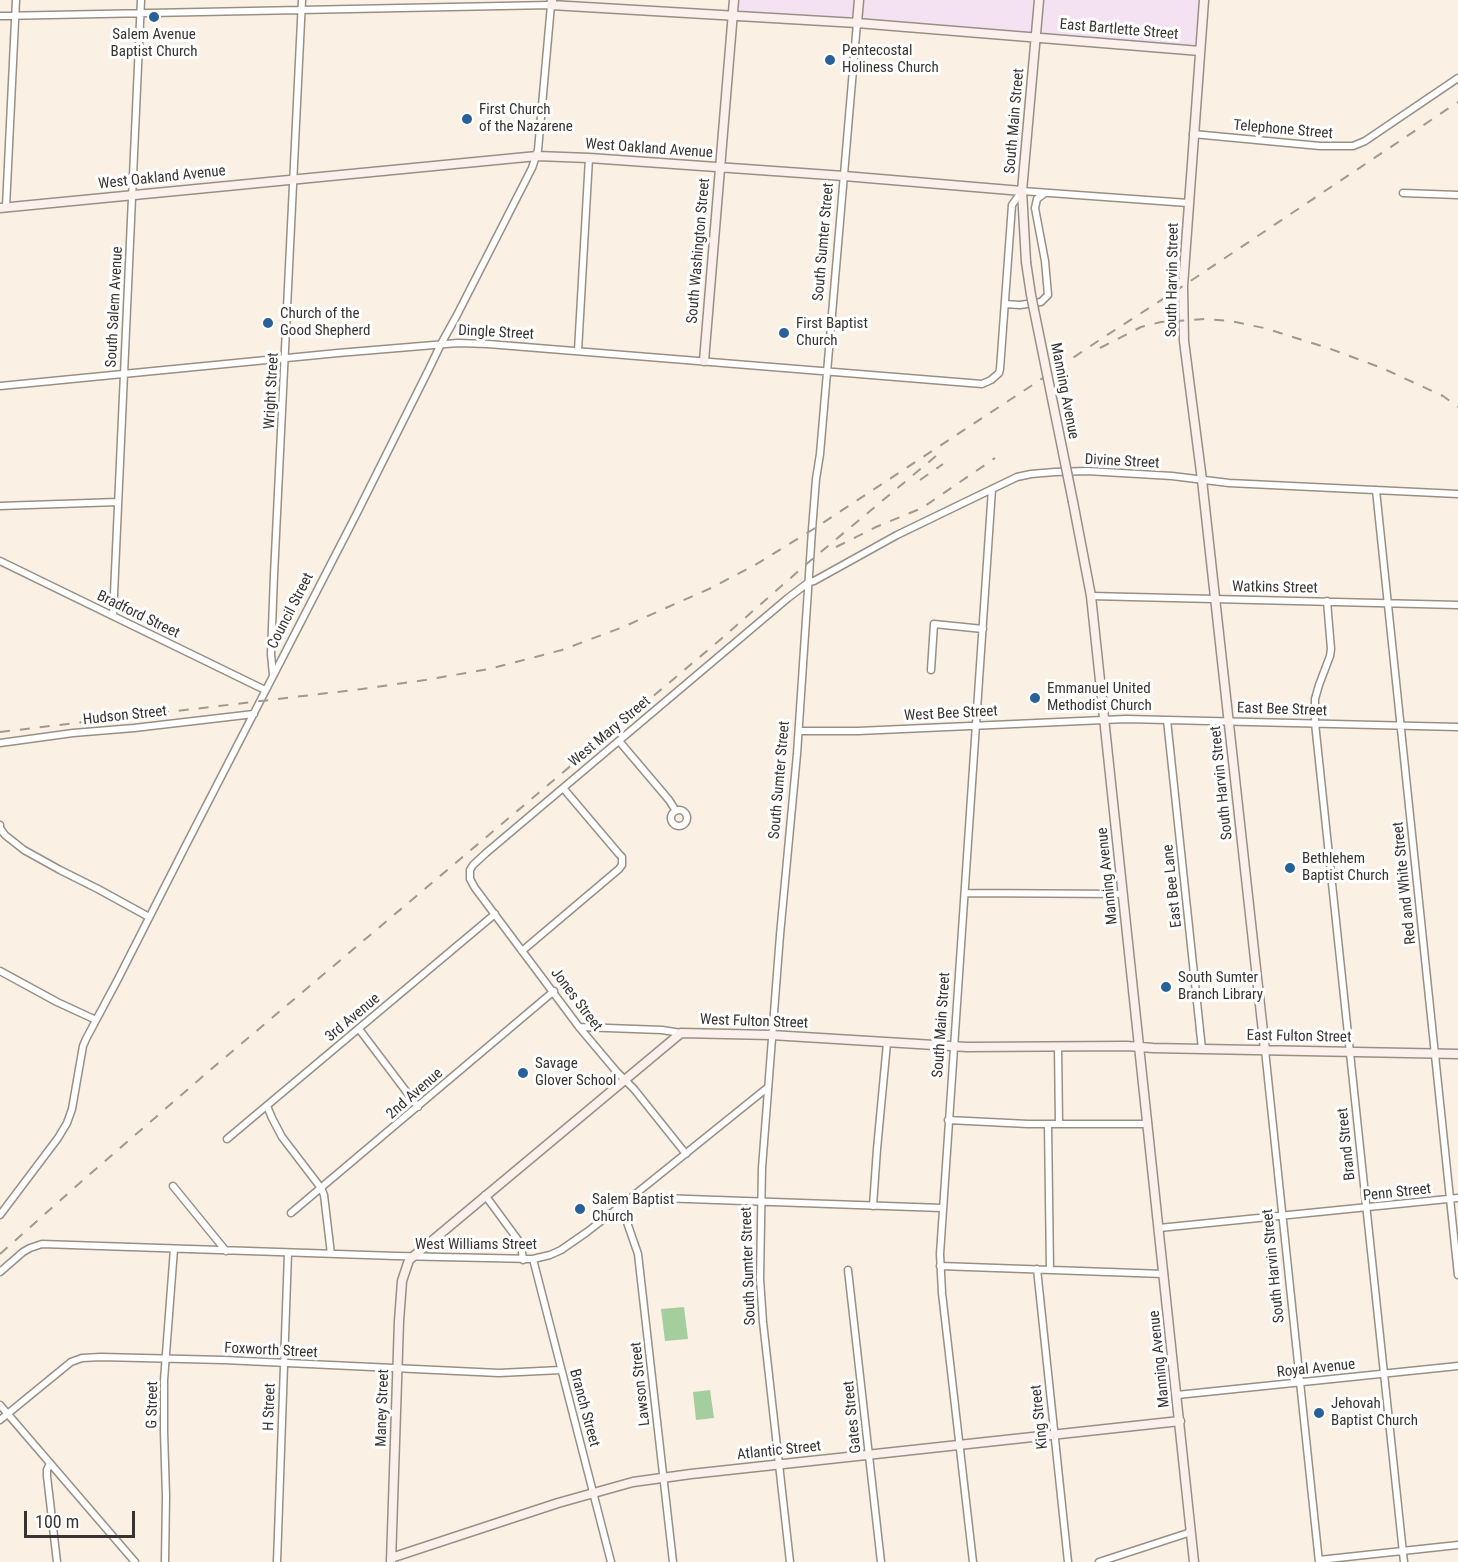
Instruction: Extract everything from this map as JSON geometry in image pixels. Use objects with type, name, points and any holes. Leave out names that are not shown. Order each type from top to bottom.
[{"type":"street","points":[[3,207],[16,0]]},
{"type":"street","name":"South Salem Avenue","points":[[113,616],[141,0]]},
{"type":"street","name":"Wright Street","points":[[273,675],[271,654],[302,0]]},
{"type":"street","name":"South Washington Street","points":[[704,361],[734,0]]},
{"type":"street","name":"South Sumter Street","points":[[790,1562],[761,1290],[760,1202],[771,1035],[799,731],[816,489],[859,0]]},
{"type":"street","name":"South Main Street","points":[[991,380],[1000,369],[1012,205],[1022,191],[1039,0]]},
{"type":"street","name":"South Harvin Street","points":[[1204,0],[1188,203],[1183,296],[1184,341],[1216,599],[1319,1561]]},
{"type":"street","points":[[0,16],[552,2]]},
{"type":"street","name":"East Bartlette Street","points":[[552,2],[857,23],[1200,51]]},
{"type":"street","name":"Council Street","points":[[0,1215],[67,1123],[76,1090],[83,1046],[403,423],[537,156],[552,2]]},
{"type":"street","name":"Telephone Street","points":[[1193,134],[1320,147],[1353,146],[1365,141],[1458,78]]},
{"type":"street","name":"West Oakland Avenue","points":[[3,207],[537,156],[844,176],[1188,203]]},
{"type":"street","points":[[578,351],[589,158]]},
{"type":"street","name":"Manning Avenue","points":[[1022,191],[1026,262],[1031,295],[1091,596],[1194,1562]]},
{"type":"street","points":[[1005,304],[1020,305],[1041,302],[1048,295],[1045,261],[1035,208],[1037,200],[1045,193]]},
{"type":"street","points":[[1403,193],[1458,195]]},
{"type":"street","name":"Dingle Street","points":[[0,386],[441,344],[488,344],[982,384],[991,380]]},
{"type":"street","name":"Divine Street","points":[[809,582],[897,534],[1017,477],[1031,474],[1087,471],[1229,483],[1458,494]]},
{"type":"street","name":"South Main Street","points":[[973,1562],[940,1266],[942,1208],[992,489]]},
{"type":"street","name":"Red and White Street","points":[[1376,490],[1458,1275]]},
{"type":"street","points":[[0,506],[118,502]]},
{"type":"street","name":"Bradford Street","points":[[0,561],[265,690]]},
{"type":"street","name":"West Mary Street","points":[[495,914],[471,883],[470,870],[473,865],[809,582]]},
{"type":"street","name":"Watkins Street","points":[[1091,596],[1458,605]]},
{"type":"street","name":"Brand Street","points":[[1327,601],[1331,649],[1319,685],[1315,723],[1404,1562]]},
{"type":"street","points":[[931,670],[934,624],[983,629]]},
{"type":"street","name":"Hudson Street","points":[[0,743],[254,714]]},
{"type":"street","name":"West Bee Street","points":[[799,731],[858,731],[1105,719]]},
{"type":"street","name":"East Bee Street","points":[[1105,719],[1458,727]]},
{"type":"street","name":"East Bee Lane","points":[[1167,720],[1202,1049]]},
{"type":"street","points":[[619,741],[676,811]]},
{"type":"street","points":[[522,951],[621,865],[619,854],[563,788]]},
{"type":"street","points":[[0,827],[4,835],[24,850],[149,917]]},
{"type":"street","points":[[965,893],[1124,894]]},
{"type":"street","name":"Jones Street","points":[[495,914],[579,1027],[634,1089],[686,1154]]},
{"type":"street","name":"3rd Avenue","points":[[227,1139],[495,914]]},
{"type":"street","points":[[0,971],[96,1020]]},
{"type":"street","name":"2nd Avenue","points":[[291,1213],[554,991]]},
{"type":"street","points":[[579,1027],[662,1030],[681,1033]]},
{"type":"street","points":[[359,1029],[418,1107]]},
{"type":"street","name":"West Fulton Street","points":[[412,1256],[681,1033],[771,1035],[954,1047],[1140,1047]]},
{"type":"street","points":[[873,1206],[887,1043]]},
{"type":"street","points":[[1058,1046],[1059,1124]]},
{"type":"street","name":"East Fulton Street","points":[[1140,1047],[1458,1054]]},
{"type":"street","name":"West Williams Street","points":[[0,1272],[23,1252],[38,1245],[54,1244],[523,1260],[550,1256],[587,1232],[767,1088]]},
{"type":"street","points":[[267,1106],[282,1137],[324,1195],[330,1254]]},
{"type":"street","points":[[948,1120],[1048,1124],[1148,1124]]},
{"type":"street","points":[[1048,1124],[1050,1270]]},
{"type":"street","points":[[173,1186],[226,1251]]},
{"type":"street","points":[[485,1195],[521,1244],[523,1260]]},
{"type":"street","points":[[632,1197],[942,1208]]},
{"type":"street","name":"Penn Street","points":[[1159,1228],[1458,1198]]},
{"type":"street","name":"Lawson Street","points":[[621,1205],[638,1254],[673,1562]]},
{"type":"street","name":"G Street","points":[[165,1562],[164,1390],[174,1249]]},
{"type":"street","name":"H Street","points":[[277,1562],[288,1253]]},
{"type":"street","name":"Maney Street","points":[[391,1560],[399,1321],[402,1281],[412,1256]]},
{"type":"street","name":"Branch Street","points":[[533,1259],[611,1562]]},
{"type":"street","points":[[940,1266],[1164,1274]]},
{"type":"street","name":"King Street","points":[[1037,1269],[1068,1562]]},
{"type":"street","name":"Gates Street","points":[[848,1270],[881,1562]]},
{"type":"street","name":"Foxworth Street","points":[[0,1420],[75,1359],[102,1357],[166,1359],[506,1374],[561,1370]]},
{"type":"street","name":"Royal Avenue","points":[[1177,1395],[1458,1366]]},
{"type":"street","points":[[0,1405],[135,1562]]},
{"type":"street","name":"Atlantic Street","points":[[391,1560],[593,1492],[633,1482],[1180,1421]]},
{"type":"street","points":[[50,1463],[47,1476],[57,1562]]},
{"type":"street","points":[[1099,1562],[1191,1532]]},
{"type":"street","points":[[1319,1561],[1458,1545]]},
{"type":"shaded area","points":[[738,0],[1200,0],[1195,46],[737,11]]},
{"type":"green space","points":[[684,1307],[688,1339],[665,1341],[661,1309]]},
{"type":"green space","points":[[710,1390],[714,1418],[696,1420],[693,1392]]},
{"type":"railway","points":[[0,732],[425,680],[489,669],[562,650],[623,627],[711,588],[755,565],[812,530],[1458,102]]},
{"type":"railway","points":[[1100,348],[1141,327],[1161,322],[1205,319],[1230,321],[1264,328],[1382,368],[1443,396],[1458,407]]},
{"type":"railway","points":[[0,1254],[209,1071],[936,456]]},
{"type":"railway","points":[[836,547],[922,508],[995,458]]},
{"type":"railway","points":[[920,480],[943,464]]},
{"type":"place","name":"Salem Avenue Baptist Church","points":[[154,17]]},
{"type":"place","name":"Pentecostal Holiness Church","points":[[830,60]]},
{"type":"place","name":"First Church of the Nazarene","points":[[467,119]]},
{"type":"place","name":"Church of the Good Shepherd","points":[[268,323]]},
{"type":"place","name":"First Baptist Church","points":[[784,333]]},
{"type":"place","name":"Emmanuel United Methodist Church","points":[[1035,698]]},
{"type":"place","name":"Bethlehem Baptist Church","points":[[1290,868]]},
{"type":"place","name":"South Sumter Branch Library","points":[[1166,987]]},
{"type":"place","name":"Savage Glover School","points":[[523,1073]]},
{"type":"place","name":"Salem Baptist Church","points":[[580,1209]]},
{"type":"place","name":"Jehovah Baptist Church","points":[[1319,1413]]}]
